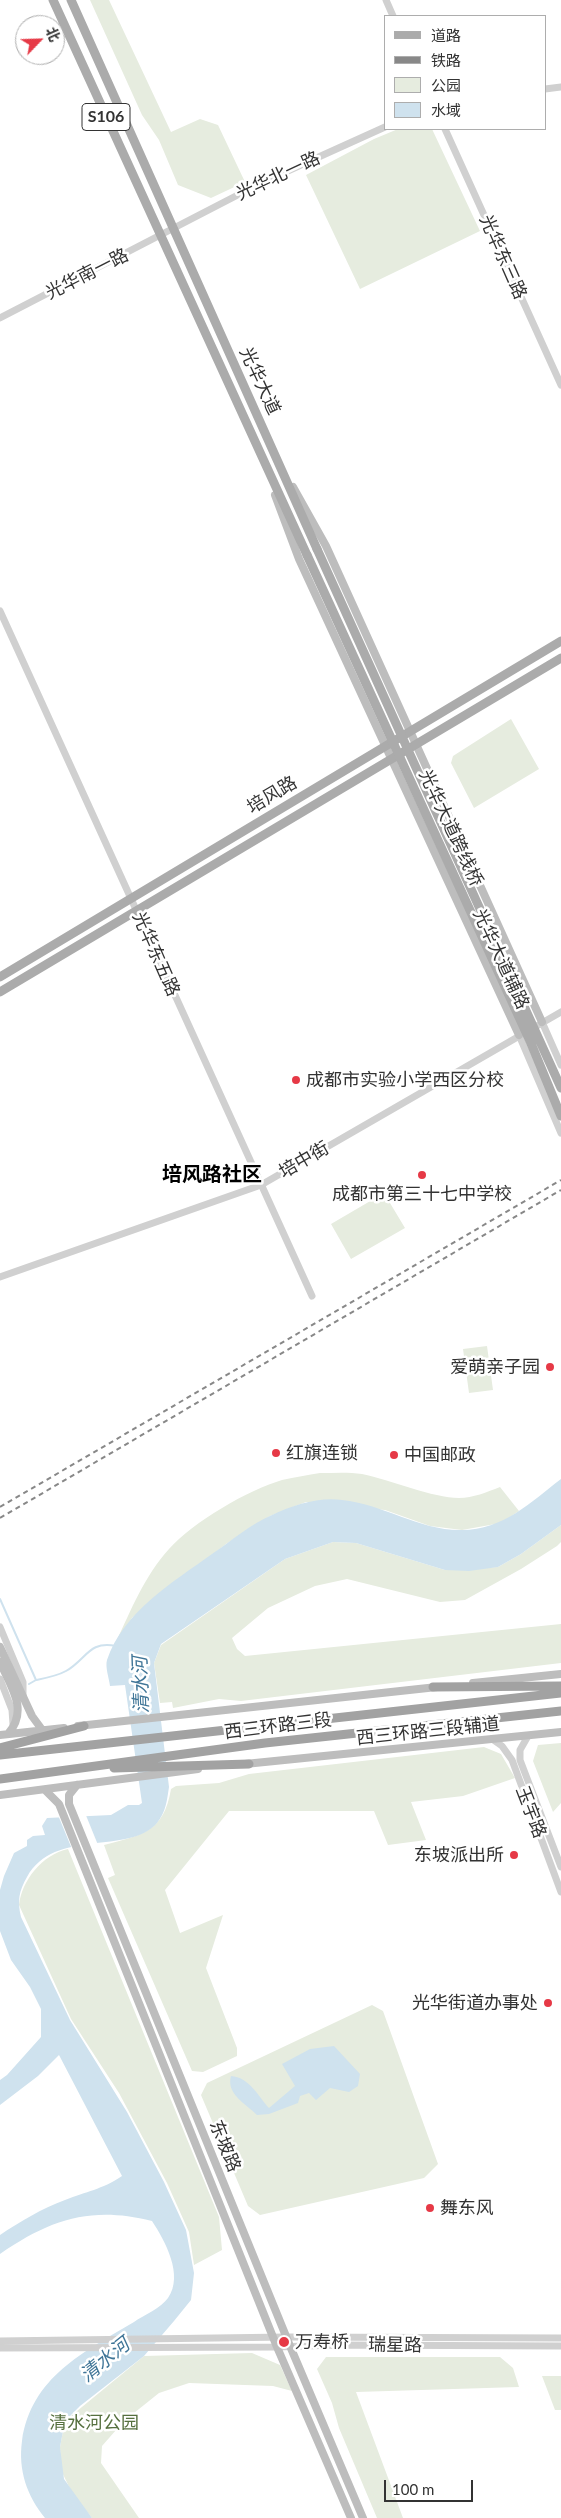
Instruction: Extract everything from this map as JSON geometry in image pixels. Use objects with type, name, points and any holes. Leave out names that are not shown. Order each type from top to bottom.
[{"type":"highway","points":[[433,1687],[561,1686]]},
{"type":"highway","name":"西三环路三段","points":[[0,1755],[166,1735],[561,1693]]},
{"type":"highway","name":"西三环路三段","points":[[0,1779],[84,1768],[134,1769],[170,1765],[265,1743],[561,1712]]},
{"type":"highway","points":[[0,1748],[84,1726]]},
{"type":"highway","points":[[170,1765],[249,1764]]},
{"type":"main road","name":"S106","points":[[52,0],[159,235]]},
{"type":"main road","name":"S106","points":[[71,0],[172,228]]},
{"type":"main road","name":"光华大道","points":[[172,228],[279,461],[317,549]]},
{"type":"main road","name":"光华大道","points":[[159,235],[307,555]]},
{"type":"main road","name":"光华大道辅路","points":[[279,461],[326,546],[542,1022]]},
{"type":"main road","name":"光华大道辅路","points":[[265,467],[299,559],[358,683],[519,1035]]},
{"type":"main road","name":"光华大道跨线桥","points":[[317,549],[561,1088]]},
{"type":"main road","name":"光华大道跨线桥","points":[[307,555],[526,1032],[561,1116]]},
{"type":"main road","name":"培风路","points":[[0,977],[130,897],[271,816],[386,744],[561,641]]},
{"type":"main road","name":"培风路","points":[[0,992],[136,909],[561,658]]},
{"type":"main road","points":[[358,683],[370,696],[383,690],[384,673]]},
{"type":"main road","points":[[0,1647],[32,1716],[43,1730]]},
{"type":"main road","points":[[0,1662],[16,1700],[18,1711],[18,1721],[6,1733]]},
{"type":"main road","points":[[6,1733],[561,1674]]},
{"type":"main road","name":"西三环路三段辅道","points":[[249,1764],[561,1732]]},
{"type":"main road","points":[[0,1795],[76,1785],[134,1769],[170,1765]]},
{"type":"main road","points":[[61,1810],[69,1804],[68,1795],[76,1785]]},
{"type":"main road","name":"东坡路","points":[[45,1790],[53,1796],[61,1810],[82,1859],[274,2338],[351,2518]]},
{"type":"main road","name":"东坡路","points":[[69,1804],[290,2346],[363,2518]]},
{"type":"street","points":[[386,0],[394,15]]},
{"type":"street","points":[[546,89],[561,88]]},
{"type":"street","name":"光华北一路","points":[[172,228],[259,184],[384,127]]},
{"type":"street","name":"光华东三路","points":[[444,130],[561,385]]},
{"type":"street","name":"光华南一路","points":[[0,318],[116,260],[172,228]]},
{"type":"street","name":"光华东五路","points":[[0,611],[312,1296]]},
{"type":"street","name":"培中街","points":[[0,1277],[261,1185],[561,1012]]},
{"type":"street","name":"光华大道辅路","points":[[542,1022],[561,1065]]},
{"type":"street","name":"光华大道辅路","points":[[519,1035],[561,1133]]},
{"type":"street","points":[[0,1627],[23,1682],[23,1698]]},
{"type":"street","points":[[0,1679],[12,1710],[13,1724],[6,1733]]},
{"type":"street","points":[[492,1739],[507,1751],[520,1750],[528,1736]]},
{"type":"street","name":"玉宇路","points":[[520,1750],[520,1760],[561,1868]]},
{"type":"street","name":"玉宇路","points":[[507,1751],[561,1892]]},
{"type":"street","name":"瑞星路","points":[[169,2344],[287,2337],[561,2338]]},
{"type":"street","points":[[0,2341],[91,2340],[169,2344]]},
{"type":"street","points":[[0,2348],[85,2348],[169,2344]]},
{"type":"street","name":"瑞星路","points":[[169,2344],[278,2347],[561,2346]]},
{"type":"green space","points":[[90,0],[109,0],[171,132],[200,119],[218,125],[245,182],[211,198],[178,185],[159,140],[142,115]]},
{"type":"green space","points":[[396,130],[432,130],[480,231],[360,289],[306,175],[374,139]]},
{"type":"green space","points":[[511,719],[539,769],[474,808],[451,763],[453,756]]},
{"type":"green space","points":[[384,1193],[405,1228],[351,1259],[331,1224]]},
{"type":"green space","points":[[487,1346],[493,1390],[469,1393],[463,1349]]},
{"type":"green space","points":[[320,1473],[362,1474],[437,1495],[459,1498],[469,1497],[500,1487],[519,1511],[501,1523],[462,1530],[430,1526],[385,1510],[306,1502],[270,1516],[226,1544],[132,1618],[116,1642],[133,1605],[160,1559],[192,1528],[222,1508],[253,1491],[282,1480]]},
{"type":"green space","points":[[561,1525],[561,1542],[557,1546],[521,1569],[465,1600],[440,1602],[347,1579],[315,1586],[268,1608],[232,1638],[237,1649],[245,1656],[561,1624],[561,1663],[241,1701],[219,1699],[173,1708],[172,1702],[160,1703],[154,1663],[161,1645],[285,1559],[333,1542],[356,1543],[445,1570],[498,1567],[521,1554]]},
{"type":"green space","points":[[561,1743],[561,1803],[553,1812],[533,1761],[538,1745]]},
{"type":"green space","points":[[484,1747],[501,1754],[515,1778],[463,1796],[411,1802],[426,1840],[388,1845],[374,1811],[229,1811],[165,1890],[180,1933],[223,1915],[206,1968],[237,2048],[237,2056],[203,2072],[192,2071],[108,1878],[115,1875],[104,1845],[140,1834],[157,1823],[168,1803],[171,1789],[176,1786],[219,1783],[249,1774]]},
{"type":"green space","points":[[68,1849],[219,2217],[222,2250],[194,2265],[189,2232],[167,2183],[119,2093],[71,2019],[19,1905],[24,1887],[35,1870],[50,1857]]},
{"type":"green space","points":[[372,2005],[383,2011],[438,2164],[424,2178],[260,2215],[248,2206],[201,2095],[207,2083]]},
{"type":"green space","name":"清水河公园","points":[[252,2353],[280,2365],[292,2391],[273,2386],[189,2383],[159,2393],[124,2421],[102,2446],[101,2463],[139,2518],[92,2518],[72,2493],[61,2470],[60,2447],[63,2431],[71,2416],[144,2356]]},
{"type":"green space","points":[[326,2357],[500,2357],[513,2368],[519,2387],[356,2392],[403,2518],[377,2518],[339,2428],[332,2403],[317,2369]]},
{"type":"green space","points":[[542,2376],[561,2376],[561,2410],[555,2410]]},
{"type":"water","name":"清水河","points":[[561,1479],[561,1525],[521,1554],[498,1567],[469,1571],[445,1570],[356,1543],[333,1542],[285,1559],[161,1644],[154,1663],[169,1787],[166,1806],[160,1819],[144,1833],[128,1838],[73,1847],[55,1852],[39,1862],[24,1882],[19,1901],[21,1917],[70,2020],[127,2112],[164,2182],[186,2230],[194,2273],[191,2300],[174,2321],[144,2356],[80,2406],[70,2416],[63,2431],[60,2447],[64,2479],[92,2518],[45,2518],[29,2492],[21,2462],[22,2441],[27,2419],[36,2400],[48,2383],[79,2356],[161,2305],[168,2298],[174,2279],[171,2258],[152,2221],[130,2217],[91,2216],[54,2224],[0,2254],[0,2235],[48,2207],[101,2187],[122,2176],[59,2055],[38,2076],[0,2105],[0,2080],[7,2075],[41,2037],[41,2009],[30,1987],[11,1960],[0,1931],[0,1890],[14,1853],[27,1846],[27,1840],[33,1836],[45,1835],[42,1826],[47,1818],[111,1815],[128,1805],[139,1805],[142,1803],[125,1685],[110,1686],[107,1673],[107,1660],[115,1643],[137,1613],[166,1587],[249,1528],[289,1508],[315,1501],[342,1500],[357,1502],[431,1526],[446,1529],[477,1529],[491,1525],[516,1513]]},
{"type":"water","points":[[334,2046],[360,2074],[358,2086],[349,2092],[330,2088],[316,2100],[309,2093],[300,2096],[298,2103],[269,2114],[257,2115],[238,2098],[231,2088],[231,2076],[243,2080],[253,2088],[269,2108],[295,2086],[282,2064],[310,2049]]},
{"type":"pier","points":[[85,1813],[98,1845],[72,1849],[58,1815]]},
{"type":"waterway","points":[[0,1599],[36,1680],[55,1676],[66,1671],[94,1648],[107,1645],[116,1646]]},
{"type":"waterway","points":[[29,1684],[36,1680]]},
{"type":"railway","points":[[0,1507],[561,1180]]},
{"type":"railway","points":[[0,1518],[561,1190]]},
{"type":"place","name":"成都市实验小学西区分校","points":[[296,1080]]},
{"type":"place","name":"成都市第三十七中学校","points":[[422,1175]]},
{"type":"place","name":"爱萌亲子园","points":[[550,1367]]},
{"type":"place","name":"红旗连锁","points":[[276,1453]]},
{"type":"place","name":"中国邮政","points":[[394,1455]]},
{"type":"place","name":"东坡派出所","points":[[514,1855]]},
{"type":"place","name":"光华街道办事处","points":[[548,2003]]},
{"type":"place","name":"舞东风","points":[[430,2208]]},
{"type":"place","name":"万寿桥","points":[[284,2342]]},
{"type":"district","name":"培风路社区","points":[[212,1175]]}]
